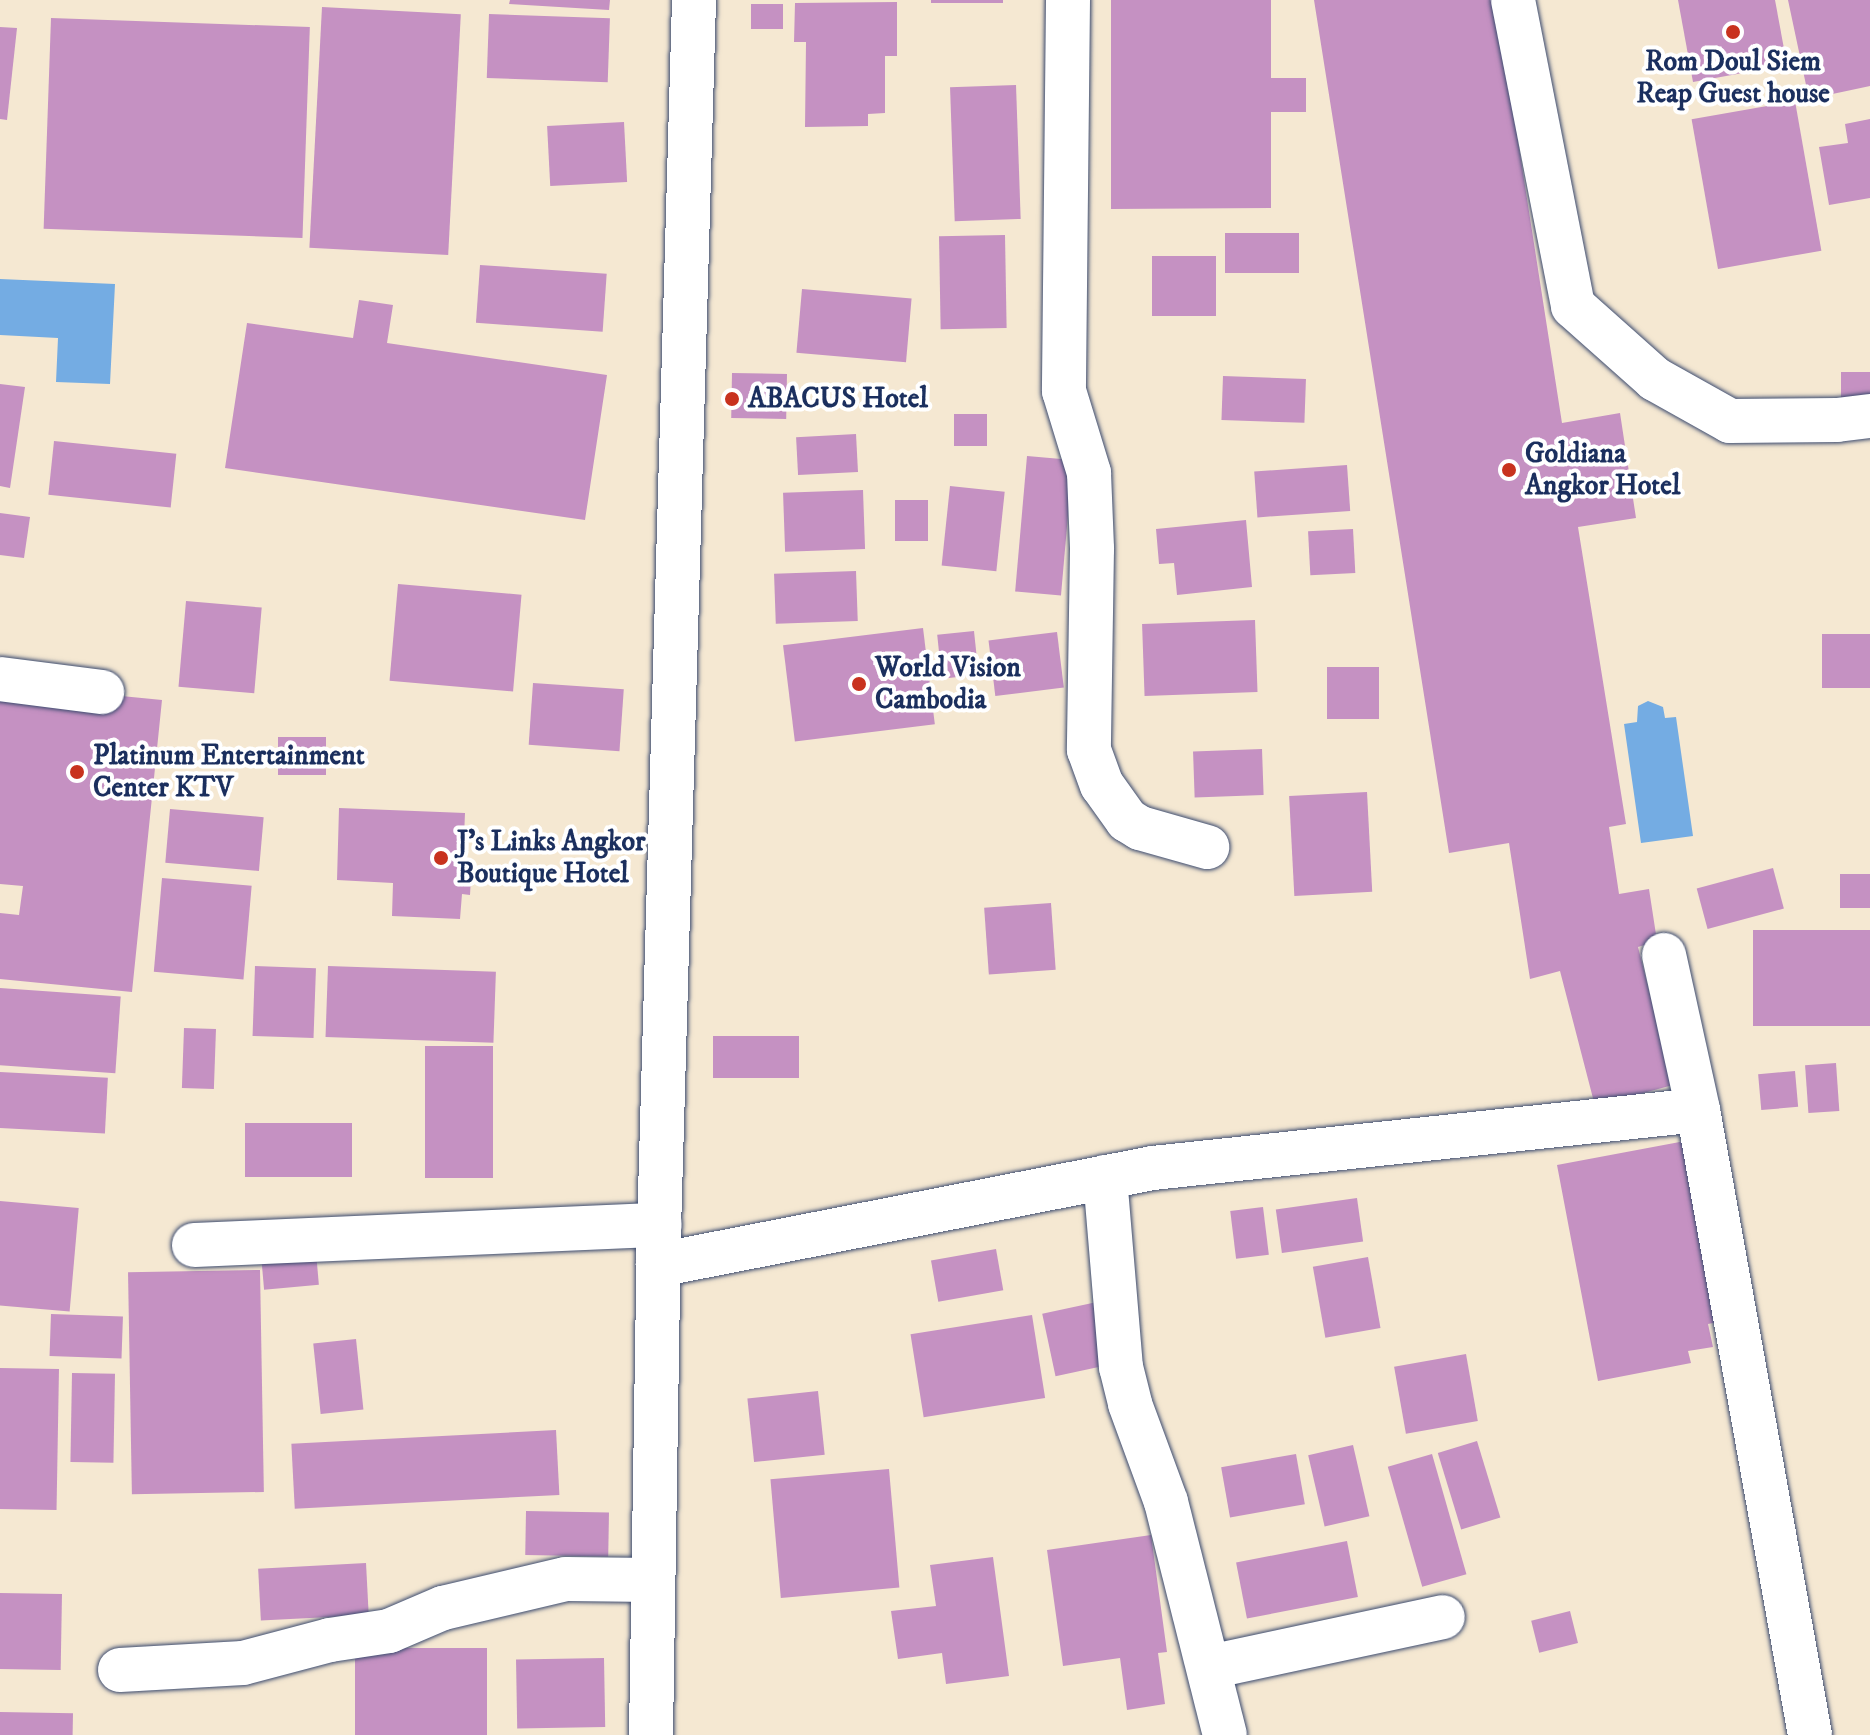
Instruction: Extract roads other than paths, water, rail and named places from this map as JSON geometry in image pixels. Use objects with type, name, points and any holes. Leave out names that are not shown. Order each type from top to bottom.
[{"type":"street","points":[[651,1735],[659,1245],[694,0]]},
{"type":"street","points":[[1068,0],[1064,391],[1089,473],[1092,549],[1089,750],[1102,785],[1127,820],[1140,828],[1207,847]]},
{"type":"street","points":[[1513,0],[1573,306],[1655,379],[1730,421],[1870,416]]},
{"type":"street","points":[[0,679],[102,692]]},
{"type":"street","points":[[1664,955],[1698,1110],[1810,1735]]},
{"type":"street","points":[[194,1245],[659,1245],[1153,1168],[1698,1110]]},
{"type":"street","points":[[1105,1177],[1121,1367],[1130,1404],[1166,1502],[1225,1735]]},
{"type":"street","points":[[120,1670],[243,1663],[330,1640],[389,1631],[443,1608],[566,1579],[653,1580]]},
{"type":"street","points":[[1210,1667],[1443,1617]]},
{"type":"water","points":[[0,279],[115,284],[110,384],[56,382],[58,338],[0,335]]},
{"type":"water","points":[[1648,701],[1663,707],[1665,718],[1676,717],[1693,836],[1641,843],[1624,724],[1637,722],[1638,706]]},
{"type":"place","name":"Rom Doul Siem Reap Guest house","points":[[1733,32]]},
{"type":"place","name":"ABACUS Hotel","points":[[732,399]]},
{"type":"place","name":"Goldiana Angkor Hotel","points":[[1509,470]]},
{"type":"place","name":"World Vision Cambodia","points":[[859,684]]},
{"type":"place","name":"Platinum Entertainment Center KTV","points":[[77,772]]},
{"type":"place","name":"J's Links Angkor Boutique Hotel","points":[[441,858]]}]
